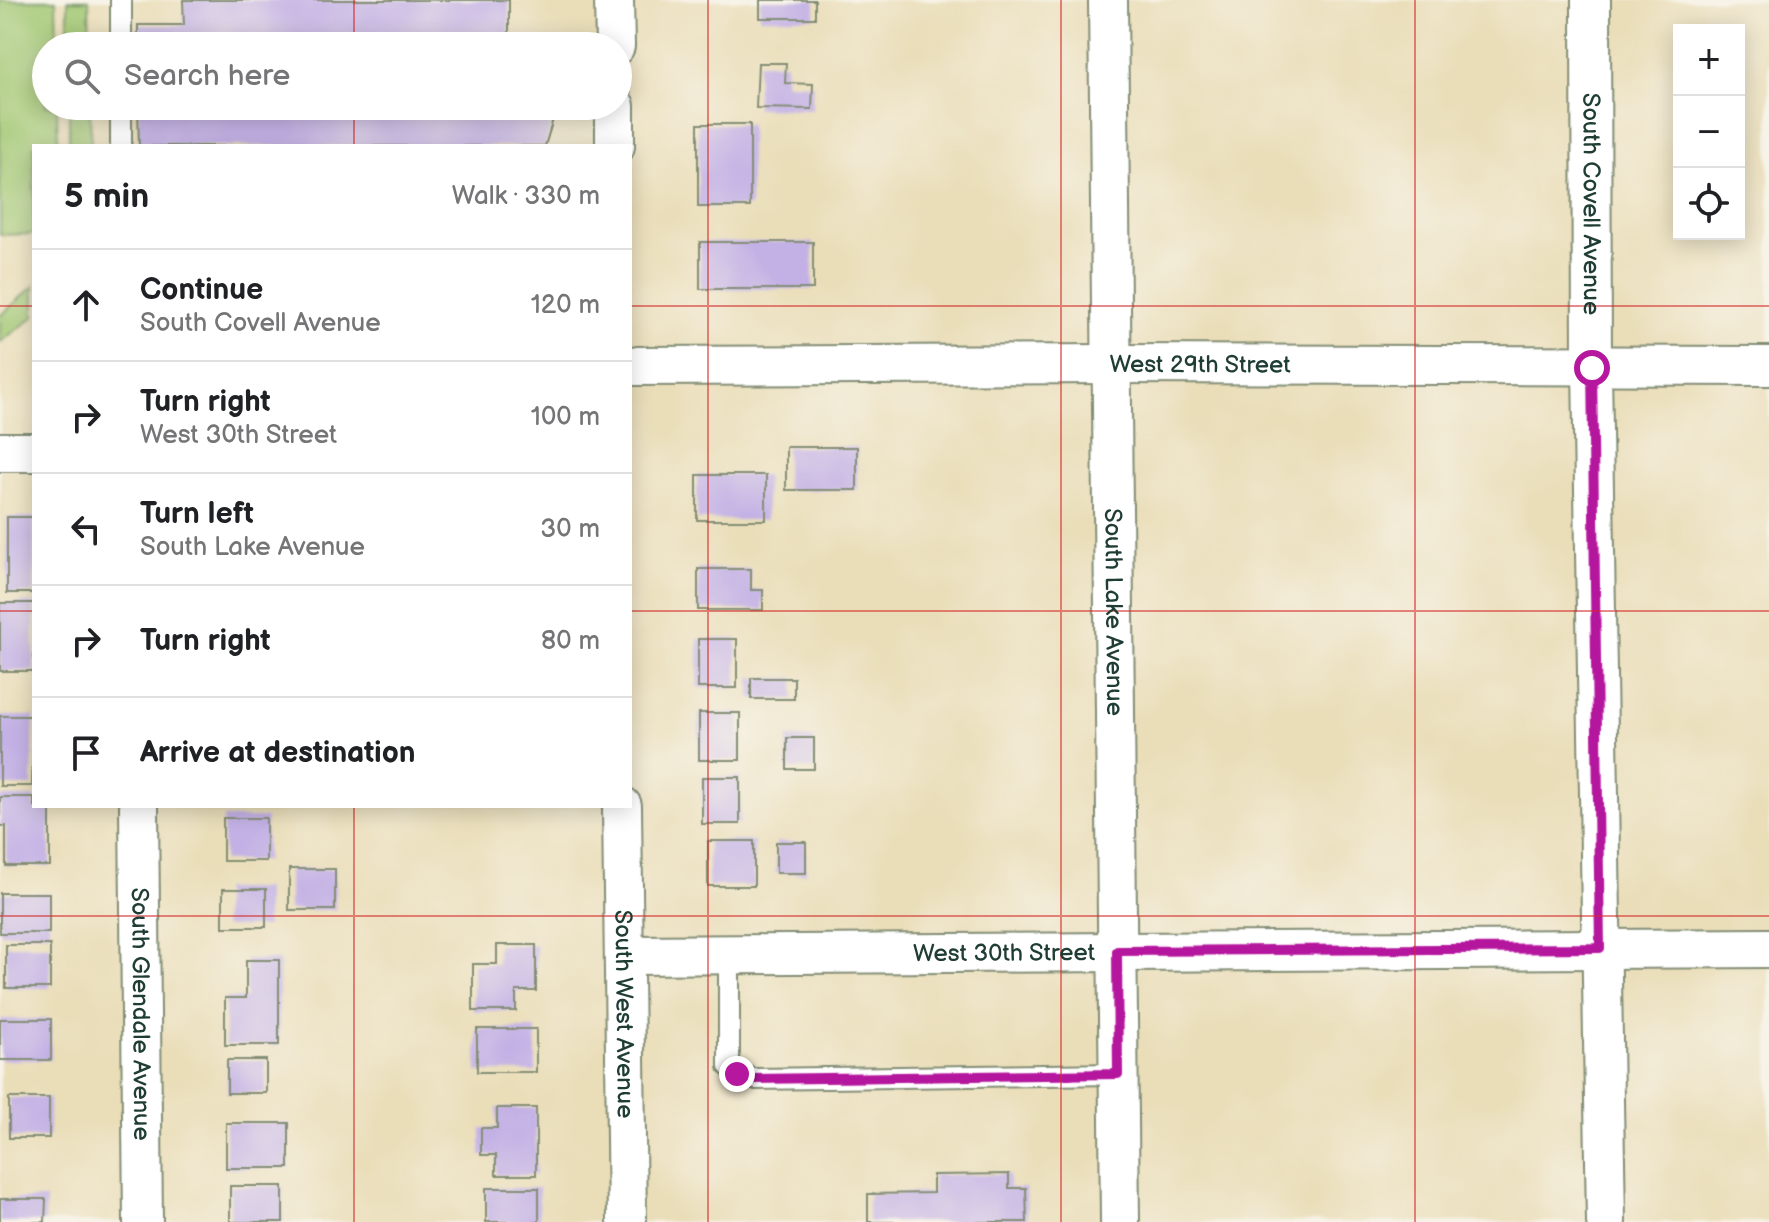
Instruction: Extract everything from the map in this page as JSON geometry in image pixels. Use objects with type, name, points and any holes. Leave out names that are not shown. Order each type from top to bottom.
[{"type":"street","points":[[614,0],[615,32]]},
{"type":"street","name":"South Lake Avenue","points":[[1108,0],[1120,1222]]},
{"type":"street","name":"South Covell Avenue","points":[[1591,0],[1592,368],[1606,1222]]},
{"type":"street","points":[[615,120],[615,144]]},
{"type":"street","name":"West 29th Street","points":[[632,366],[1769,366]]},
{"type":"street","points":[[0,452],[32,452]]},
{"type":"street","name":"South Glendale Avenue","points":[[139,808],[143,1222]]},
{"type":"street","name":"South West Avenue","points":[[622,808],[627,1222]]},
{"type":"street","name":"West 30th Street","points":[[624,955],[1769,948]]},
{"type":"lane","points":[[121,0],[121,32]]},
{"type":"lane","points":[[121,120],[121,144]]},
{"type":"lane","points":[[729,954],[729,1066],[737,1074],[753,1079],[1118,1074]]},
{"type":"green space","points":[[0,0],[56,0],[57,32],[32,32],[32,120],[57,120],[58,144],[32,144],[32,234],[0,235]]},
{"type":"green space","points":[[68,0],[89,0],[90,32],[68,32]]},
{"type":"green space","points":[[69,120],[90,120],[91,144],[69,144]]},
{"type":"green space","points":[[32,288],[32,318],[0,342],[0,316]]},
{"type":"building","points":[[183,0],[509,0],[509,32],[138,32],[138,25],[184,25]]},
{"type":"building","points":[[760,0],[815,0],[815,18],[760,18]]},
{"type":"building","points":[[758,63],[786,63],[785,83],[813,84],[812,109],[756,108]]},
{"type":"building","points":[[138,120],[553,120],[546,144],[139,144]]},
{"type":"building","points":[[698,124],[750,124],[750,207],[698,207]]},
{"type":"building","points":[[700,242],[813,242],[813,289],[700,289]]},
{"type":"building","points":[[786,447],[857,447],[857,490],[786,490]]},
{"type":"building","points":[[697,475],[766,475],[766,520],[697,520]]},
{"type":"building","points":[[7,517],[32,517],[32,593],[7,593]]},
{"type":"building","points":[[698,569],[751,569],[751,590],[763,590],[763,610],[698,610]]},
{"type":"building","points":[[0,603],[32,603],[32,671],[0,671]]},
{"type":"building","points":[[698,639],[737,639],[737,688],[698,688]]},
{"type":"building","points":[[751,678],[794,678],[794,699],[751,699]]},
{"type":"building","points":[[699,713],[740,713],[740,760],[699,760]]},
{"type":"building","points":[[0,716],[32,716],[32,786],[0,786]]},
{"type":"building","points":[[787,738],[814,738],[814,769],[787,769]]},
{"type":"building","points":[[702,777],[740,777],[740,824],[702,824]]},
{"type":"building","points":[[0,797],[32,797],[32,808],[50,808],[50,866],[6,866],[6,826],[0,826]]},
{"type":"building","points":[[223,818],[266,818],[266,861],[223,861]]},
{"type":"building","points":[[708,841],[754,841],[754,886],[708,886]]},
{"type":"building","points":[[776,842],[806,842],[806,873],[776,873]]},
{"type":"building","points":[[289,869],[335,869],[335,910],[289,910]]},
{"type":"building","points":[[223,889],[266,889],[266,927],[223,927]]},
{"type":"building","points":[[0,893],[49,893],[49,933],[0,933]]},
{"type":"building","points":[[6,945],[50,945],[50,988],[6,988]]},
{"type":"building","points":[[497,945],[536,945],[536,991],[516,991],[516,1011],[473,1011],[473,964],[497,964]]},
{"type":"building","points":[[246,960],[279,960],[279,1045],[225,1045],[225,998],[246,998]]},
{"type":"building","points":[[0,1019],[51,1019],[51,1060],[0,1060]]},
{"type":"building","points":[[477,1029],[536,1029],[536,1072],[477,1072]]},
{"type":"building","points":[[227,1060],[266,1060],[266,1093],[227,1093]]},
{"type":"building","points":[[9,1098],[49,1098],[49,1138],[9,1138]]},
{"type":"building","points":[[497,1108],[536,1108],[536,1175],[496,1175],[496,1155],[481,1155],[481,1128],[497,1128]]},
{"type":"building","points":[[226,1123],[289,1123],[289,1168],[226,1168]]},
{"type":"building","points":[[1009,1174],[1009,1188],[1026,1188],[1027,1222],[868,1222],[868,1194],[933,1193],[933,1175]]},
{"type":"building","points":[[230,1186],[283,1186],[283,1222],[230,1222]]},
{"type":"building","points":[[486,1188],[539,1188],[539,1222],[486,1222]]},
{"type":"building","points":[[0,1199],[46,1199],[45,1222],[0,1222]]},
{"type":"route","points":[[737,1074],[753,1079],[1118,1074],[1117,951],[1600,948],[1592,368]]}]
